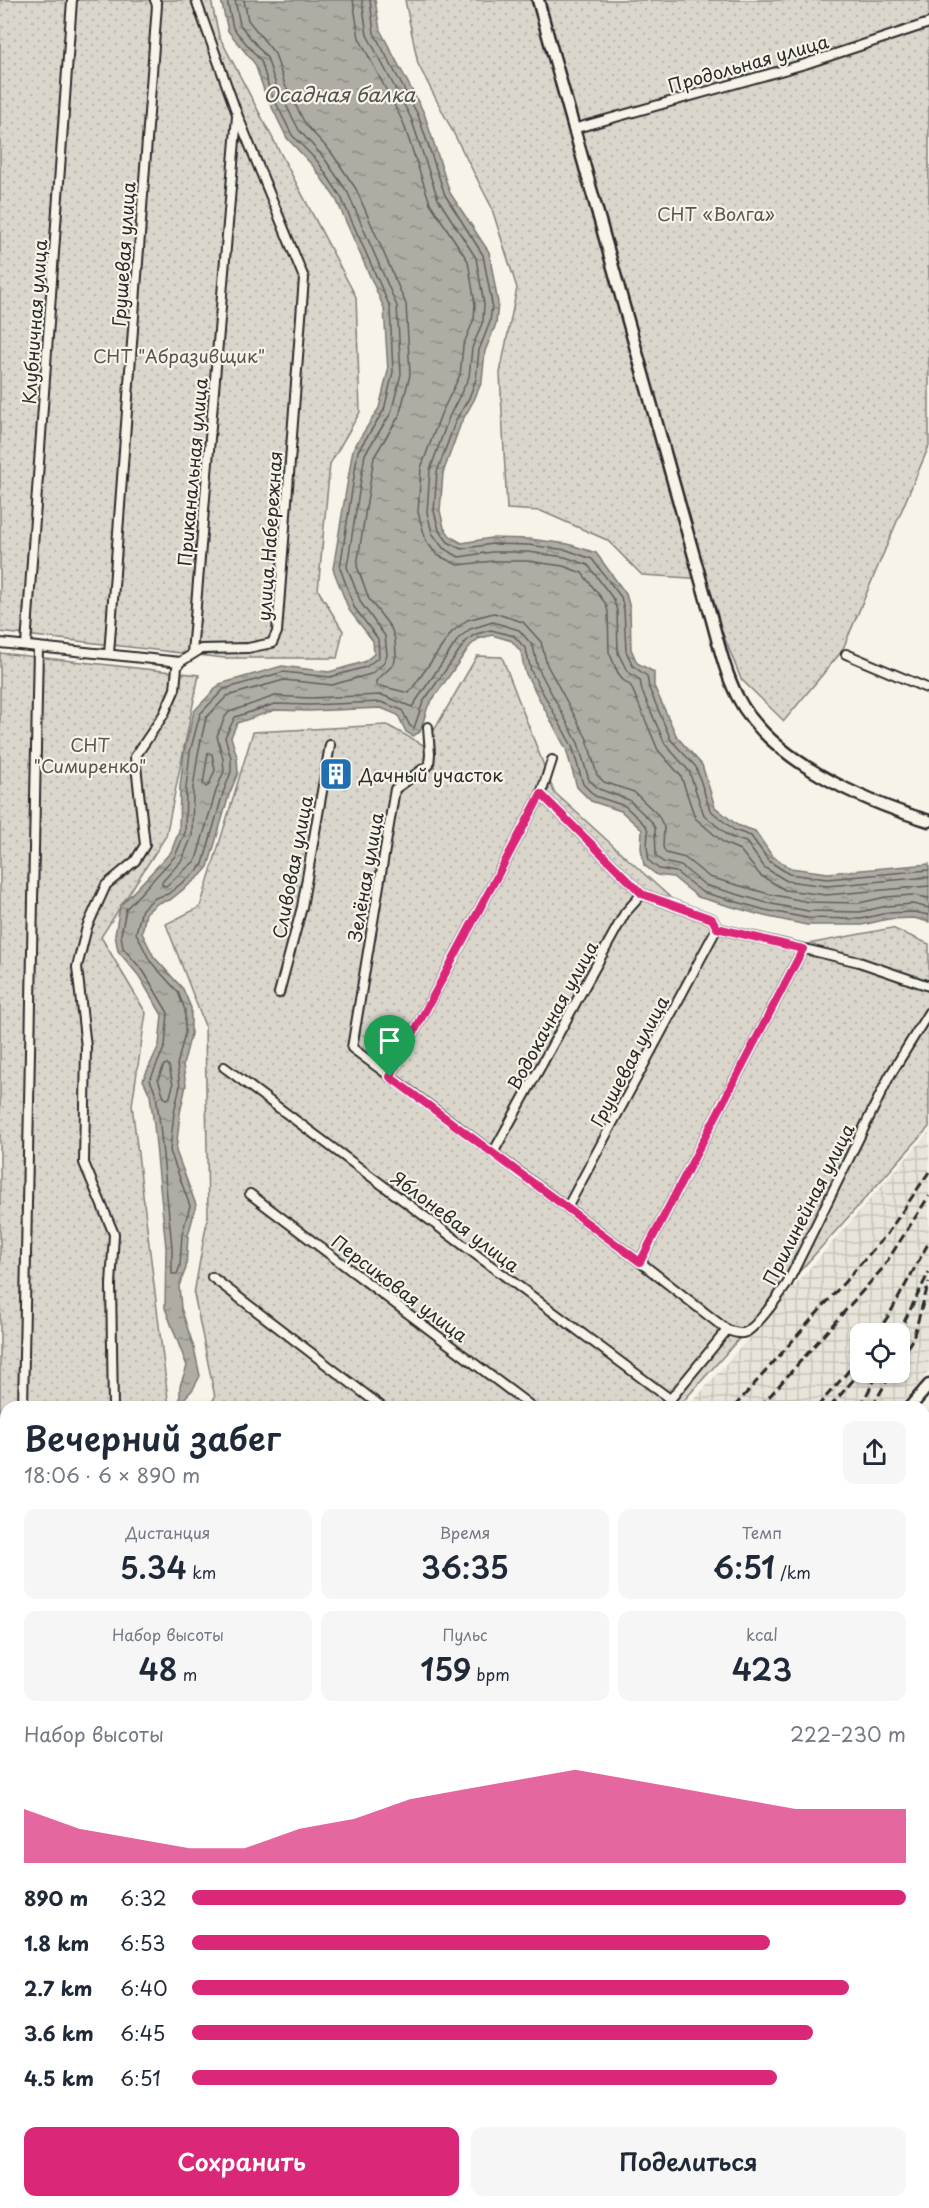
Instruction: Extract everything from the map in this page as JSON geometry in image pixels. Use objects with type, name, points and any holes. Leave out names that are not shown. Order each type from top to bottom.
[{"type":"street","name":"Клубничная улица","points":[[26,645],[72,0]]},
{"type":"street","name":"Грушевая улица","points":[[108,654],[157,5],[155,0]]},
{"type":"street","name":"улица Набережная","points":[[180,662],[201,649],[248,648],[272,643],[277,632],[304,278],[237,114],[196,0]]},
{"type":"street","points":[[538,0],[730,681],[738,699],[753,720],[783,750],[852,792],[893,810],[929,821]]},
{"type":"street","name":"Продольная улица","points":[[573,129],[805,64],[929,23]]},
{"type":"street","name":"Приканальная улица","points":[[192,653],[237,114]]},
{"type":"street","points":[[0,643],[180,662],[177,667],[175,689],[164,714],[135,757],[145,845],[135,861],[106,885],[87,927],[77,967],[86,1047],[84,1163],[114,1234],[111,1285],[113,1401]]},
{"type":"street","points":[[23,1401],[38,646]]},
{"type":"street","points":[[846,654],[929,689]]},
{"type":"street","name":"Зелёная улица","points":[[390,1077],[352,1048],[395,789],[429,765],[428,727]]},
{"type":"street","name":"Сливовая улица","points":[[279,993],[302,908],[330,745]]},
{"type":"street","points":[[552,760],[541,794],[390,1077],[728,1330],[670,1399]]},
{"type":"street","points":[[541,794],[642,894],[712,919],[717,928],[859,962],[929,986]]},
{"type":"street","name":"Водокачная улица","points":[[493,1154],[625,913],[642,894]]},
{"type":"street","name":"Грушевая улица","points":[[567,1208],[717,928]]},
{"type":"street","points":[[640,1262],[803,949]]},
{"type":"street","name":"Прилинейная улица","points":[[728,1330],[737,1333],[747,1332],[767,1311],[787,1284],[889,1077],[929,1012]]},
{"type":"street","name":"Яблоневая улица","points":[[224,1067],[670,1399]]},
{"type":"street","name":"Персиковая улица","points":[[249,1194],[524,1401]]},
{"type":"street","points":[[212,1277],[374,1401]]},
{"type":"street","points":[[915,1401],[929,1385]]},
{"type":"shaded area","points":[[929,1132],[929,1372],[904,1401],[693,1401]]},
{"type":"green space","name":"СНТ \"Абразивщик\"","points":[[0,0],[211,0],[219,36],[356,297],[360,412],[330,464],[318,590],[343,631],[337,658],[224,658],[0,632]]},
{"type":"green space","name":"СНТ «Волга»","points":[[405,0],[929,0],[929,446],[842,651],[784,721],[741,679],[715,614],[706,579],[642,575],[607,540],[541,511],[507,509],[500,373],[517,288],[491,206],[418,64]]},
{"type":"green space","name":"СНТ \"Симиренко\"","points":[[0,653],[199,675],[166,836],[101,937],[146,1013],[132,1105],[168,1401],[0,1401]]},
{"type":"green space","points":[[477,656],[502,657],[554,792],[673,900],[719,924],[803,945],[892,928],[929,944],[929,1127],[683,1401],[213,1401],[215,1397],[194,1294],[208,1215],[205,1026],[166,924],[200,907],[253,732],[387,725],[425,746]]},
{"type":"water","name":"Осадная балка","points":[[221,0],[375,0],[380,30],[424,113],[450,193],[489,252],[498,303],[496,324],[485,351],[482,381],[461,423],[443,473],[440,511],[444,528],[451,537],[462,543],[491,538],[529,539],[568,544],[596,553],[626,594],[630,608],[631,649],[637,663],[654,672],[654,686],[677,737],[702,765],[715,807],[737,825],[755,831],[772,856],[790,868],[828,873],[929,864],[929,922],[914,918],[888,919],[862,925],[807,925],[764,916],[698,897],[673,877],[657,875],[644,865],[641,848],[642,830],[621,811],[591,801],[577,787],[566,749],[525,672],[521,652],[512,641],[492,635],[478,639],[470,646],[428,706],[420,732],[413,736],[406,732],[398,715],[381,708],[275,710],[237,723],[231,737],[237,757],[238,773],[229,795],[208,867],[170,900],[158,903],[146,913],[142,933],[154,957],[183,989],[191,1008],[191,1034],[183,1065],[186,1085],[176,1151],[196,1205],[188,1236],[186,1268],[179,1286],[181,1308],[200,1376],[193,1389],[180,1401],[180,1386],[187,1366],[165,1308],[166,1248],[150,1095],[143,1080],[159,1045],[162,1015],[139,976],[118,951],[115,935],[120,906],[171,852],[179,831],[184,752],[194,711],[220,684],[282,666],[329,672],[364,662],[374,654],[373,641],[349,610],[333,569],[353,449],[379,408],[388,371],[384,308],[336,199],[313,166],[287,138],[265,93],[255,64],[228,31]]},
{"type":"railway","points":[[739,1401],[887,1234],[929,1172]]},
{"type":"railway","points":[[765,1401],[882,1269],[929,1196]]},
{"type":"railway","points":[[884,1323],[929,1242]]},
{"type":"railway","points":[[904,1323],[929,1272]]},
{"type":"railway","points":[[910,1343],[929,1282]]},
{"type":"railway","points":[[822,1401],[850,1369]]},
{"type":"railway","points":[[835,1401],[851,1383]]},
{"type":"railway","points":[[863,1401],[873,1383]]},
{"type":"railway","points":[[875,1401],[886,1383]]},
{"type":"place","name":"Дачный участок","points":[[336,774]]},
{"type":"route","points":[[541,794],[642,894],[712,919],[717,928],[803,949],[640,1262],[390,1077],[541,794]]}]
